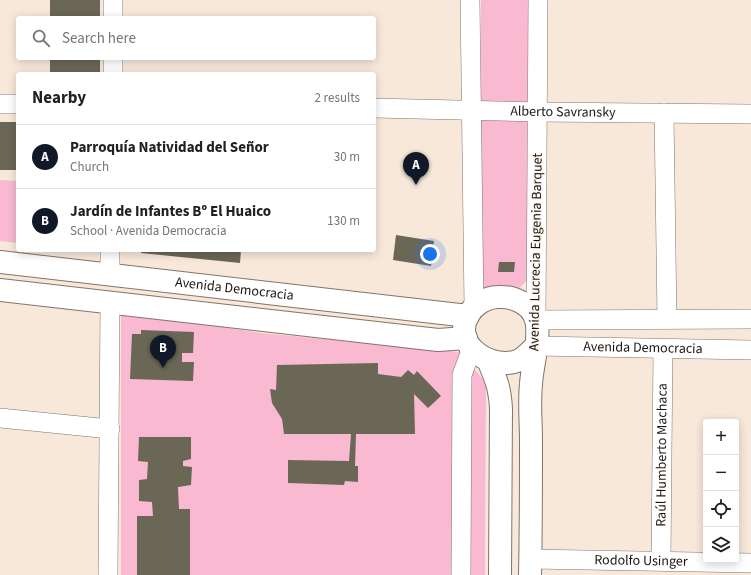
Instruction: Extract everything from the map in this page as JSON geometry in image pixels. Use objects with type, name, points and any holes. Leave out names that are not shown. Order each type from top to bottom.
[{"type":"main road","name":"Avenida Democracia","points":[[0,262],[471,311]]},
{"type":"main road","name":"Avenida Democracia","points":[[0,290],[438,340],[475,349]]},
{"type":"main road","points":[[500,575],[500,391],[498,382],[475,349],[465,323],[471,311],[484,300],[496,296],[509,297],[520,301],[530,309],[536,320]]},
{"type":"main road","name":"Avenida Lucrecia Eugenia Barquet","points":[[530,567],[530,384],[536,346],[536,320]]},
{"type":"main road","points":[[475,349],[498,363],[509,363],[519,360],[529,354],[536,346]]},
{"type":"street","points":[[113,0],[113,16]]},
{"type":"street","points":[[470,0],[471,311]]},
{"type":"street","name":"Avenida Lucrecia Eugenia Barquet","points":[[536,320],[538,0]]},
{"type":"street","points":[[113,60],[113,72]]},
{"type":"street","points":[[0,104],[16,104]]},
{"type":"street","name":"Alberto Savransky","points":[[376,108],[538,112],[751,114]]},
{"type":"street","points":[[664,113],[668,319]]},
{"type":"street","points":[[110,252],[110,274]]},
{"type":"street","points":[[108,575],[110,302]]},
{"type":"street","name":"Avenida Democracia","points":[[536,320],[751,319]]},
{"type":"street","name":"Avenida Democracia","points":[[536,346],[751,350]]},
{"type":"street","points":[[461,575],[462,375],[475,349]]},
{"type":"street","name":"Raúl Humberto Machaca","points":[[661,561],[662,349]]},
{"type":"street","points":[[0,418],[110,428]]},
{"type":"street","name":"Rodolfo Usinger","points":[[530,567],[661,561],[751,563]]},
{"type":"shaded area","points":[[481,0],[528,0],[527,280],[516,292],[500,286],[481,289]]},
{"type":"shaded area","points":[[0,180],[16,181],[16,243],[0,241]]},
{"type":"shaded area","points":[[121,315],[204,324],[260,333],[460,352],[486,383],[485,575],[121,575]]},
{"type":"building","points":[[50,0],[100,0],[100,16],[50,16]]},
{"type":"building","points":[[50,60],[100,60],[100,72],[50,72]]},
{"type":"building","points":[[0,122],[16,122],[16,170],[0,170]]},
{"type":"building","points":[[396,235],[434,241],[431,266],[393,260]]},
{"type":"building","points":[[141,252],[241,252],[240,263]]},
{"type":"building","points":[[499,262],[515,262],[514,272],[498,272]]},
{"type":"building","points":[[141,330],[194,332],[193,353],[182,353],[182,362],[194,362],[193,381],[130,379],[132,334],[141,334]]},
{"type":"building","points":[[378,363],[378,374],[401,377],[408,370],[414,375],[417,371],[441,396],[428,408],[414,394],[415,434],[356,434],[355,466],[358,466],[358,482],[345,481],[344,485],[288,483],[288,460],[349,461],[351,434],[284,434],[282,419],[272,403],[270,389],[276,390],[277,365]]},
{"type":"building","points":[[139,437],[191,437],[191,459],[183,461],[183,466],[192,467],[191,485],[178,487],[179,509],[190,509],[190,575],[137,575],[137,516],[153,516],[152,502],[139,501],[139,480],[147,479],[148,462],[138,461]]},
{"type":"place","name":"Parroquía Natividad del Señor","points":[[416,185]]},
{"type":"place","name":"Jardín de Infantes Bº El Huaico","points":[[163,368]]}]
